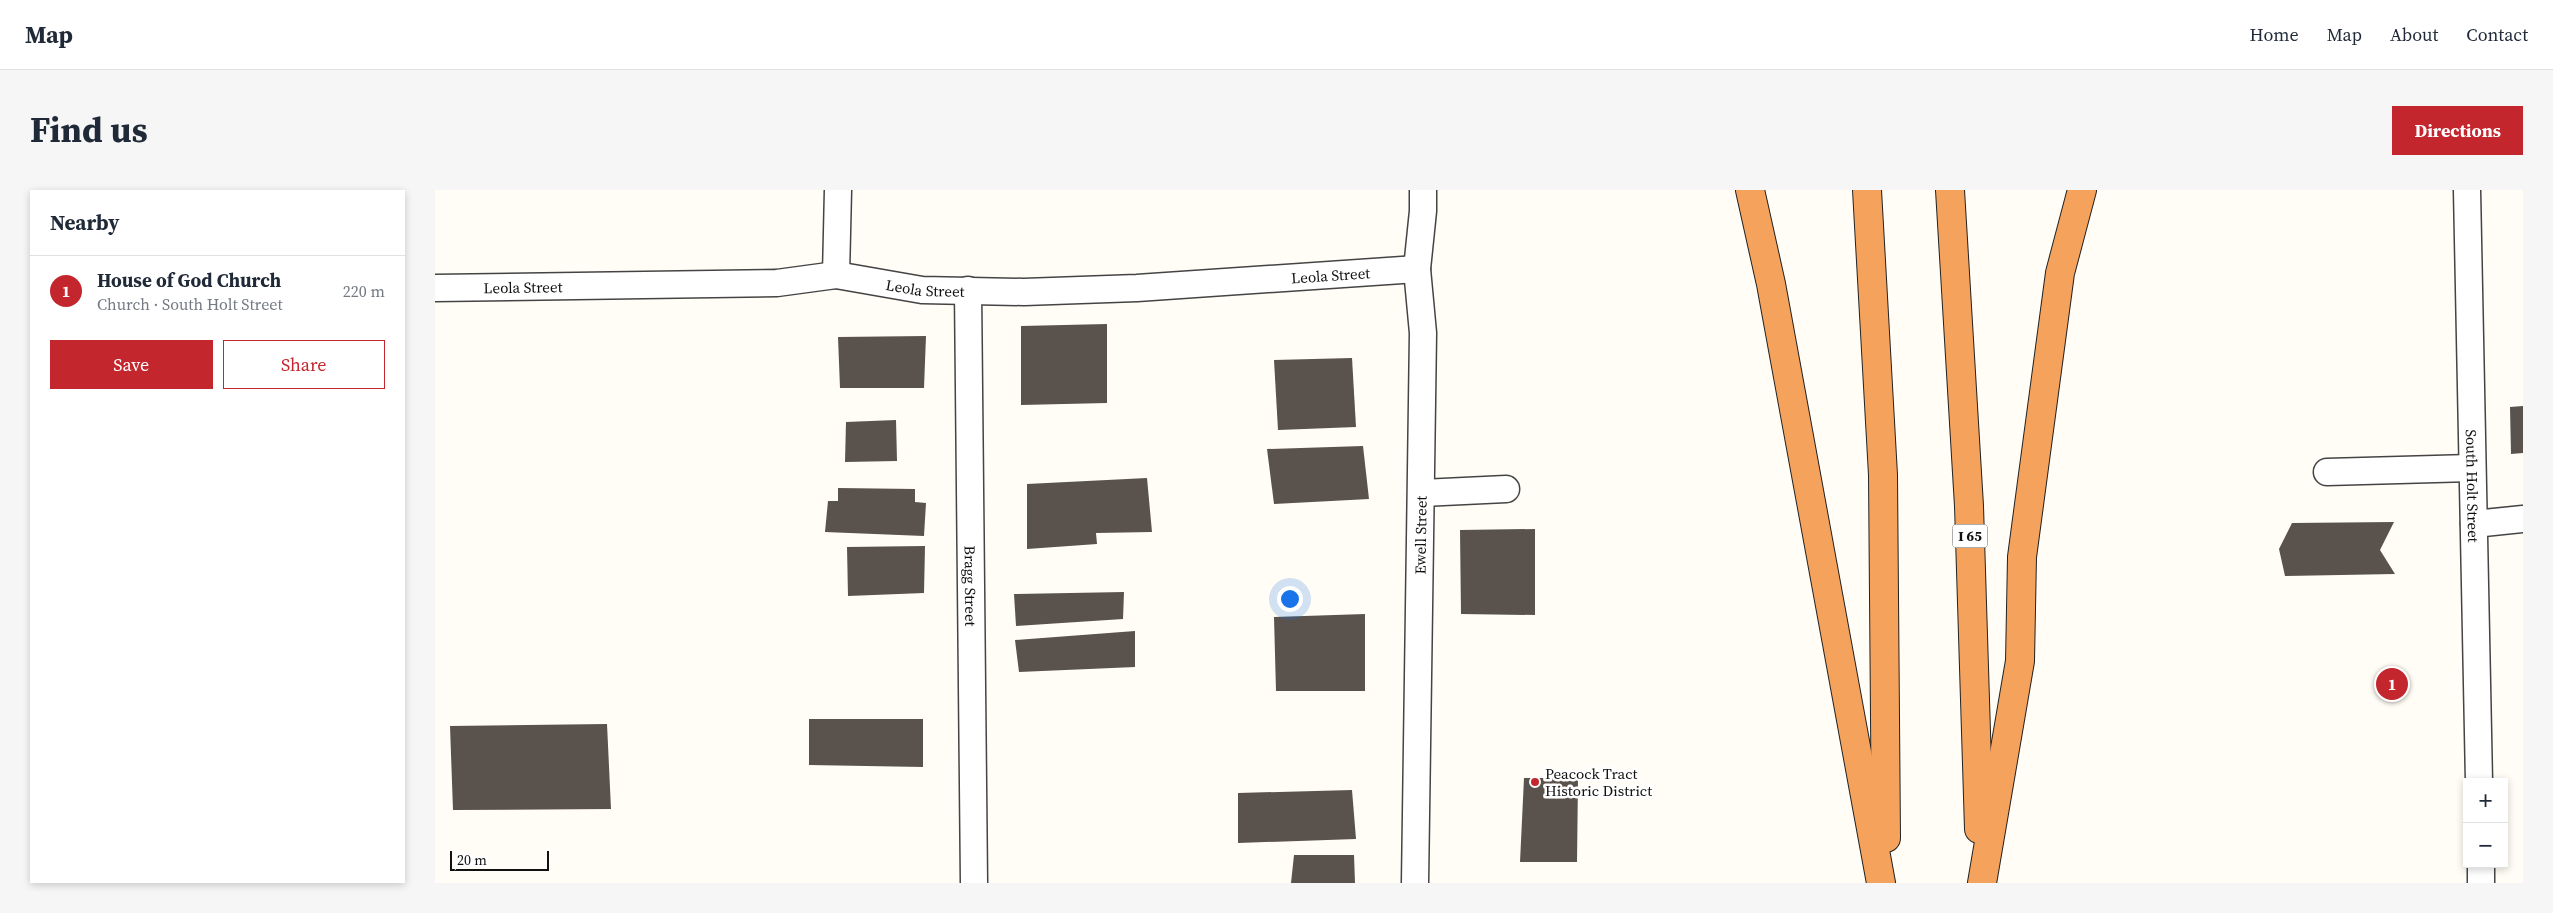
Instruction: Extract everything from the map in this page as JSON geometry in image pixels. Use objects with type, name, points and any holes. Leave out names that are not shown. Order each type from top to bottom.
[{"type":"highway","points":[[1749,190],[1773,294],[1881,883]]},
{"type":"highway","points":[[1867,190],[1883,475],[1886,883]]},
{"type":"highway","name":"I 65","points":[[1950,190],[1969,497],[1982,883]]},
{"type":"highway","points":[[1982,883],[2020,661],[2023,557],[2060,273],[2083,190]]},
{"type":"street","points":[[836,275],[839,240],[838,190]]},
{"type":"street","name":"Ewell Street","points":[[1415,883],[1423,333],[1417,270],[1423,212],[1423,190]]},
{"type":"street","name":"South Holt Street","points":[[2467,190],[2471,468],[2474,524],[2479,778]]},
{"type":"street","name":"Leola Street","points":[[435,288],[777,283],[836,275],[922,290],[1024,292],[1137,288],[1417,270]]},
{"type":"street","name":"Bragg Street","points":[[969,290],[974,883]]},
{"type":"street","points":[[2327,472],[2471,468]]},
{"type":"street","points":[[1422,493],[1506,489]]},
{"type":"street","points":[[2474,524],[2523,519]]},
{"type":"street","points":[[2481,868],[2481,883]]},
{"type":"building","points":[[1107,324],[1107,403],[1021,405],[1021,326]]},
{"type":"building","points":[[926,336],[924,388],[840,388],[838,337]]},
{"type":"building","points":[[1352,358],[1356,427],[1278,430],[1274,360]]},
{"type":"building","points":[[2523,406],[2523,453],[2511,454],[2510,407]]},
{"type":"building","points":[[896,420],[897,461],[845,462],[846,422]]},
{"type":"building","points":[[1363,446],[1369,499],[1274,504],[1267,449]]},
{"type":"building","points":[[1147,478],[1152,532],[1096,533],[1097,544],[1027,549],[1027,484]]},
{"type":"building","points":[[838,488],[915,489],[915,502],[926,503],[924,536],[825,532],[828,501],[838,501]]},
{"type":"building","points":[[2394,522],[2380,550],[2395,574],[2285,576],[2279,549],[2292,523]]},
{"type":"building","points":[[1535,529],[1535,615],[1461,614],[1460,530]]},
{"type":"building","points":[[925,546],[924,593],[848,596],[847,547]]},
{"type":"building","points":[[1124,592],[1123,619],[1016,626],[1014,594]]},
{"type":"building","points":[[1365,614],[1365,691],[1276,691],[1274,617]]},
{"type":"building","points":[[1135,631],[1135,667],[1019,672],[1015,640]]},
{"type":"building","points":[[809,719],[923,719],[923,767],[809,765]]},
{"type":"building","points":[[607,724],[611,809],[453,810],[450,726]]},
{"type":"building","points":[[1524,778],[1578,778],[1577,862],[1520,862]]},
{"type":"building","points":[[1352,790],[1356,839],[1238,843],[1238,793]]},
{"type":"building","points":[[1294,855],[1354,855],[1355,883],[1291,883]]},
{"type":"place","name":"House of God Church","points":[[2392,684]]},
{"type":"place","name":"Peacock Tract Historic District","points":[[1535,782]]}]
